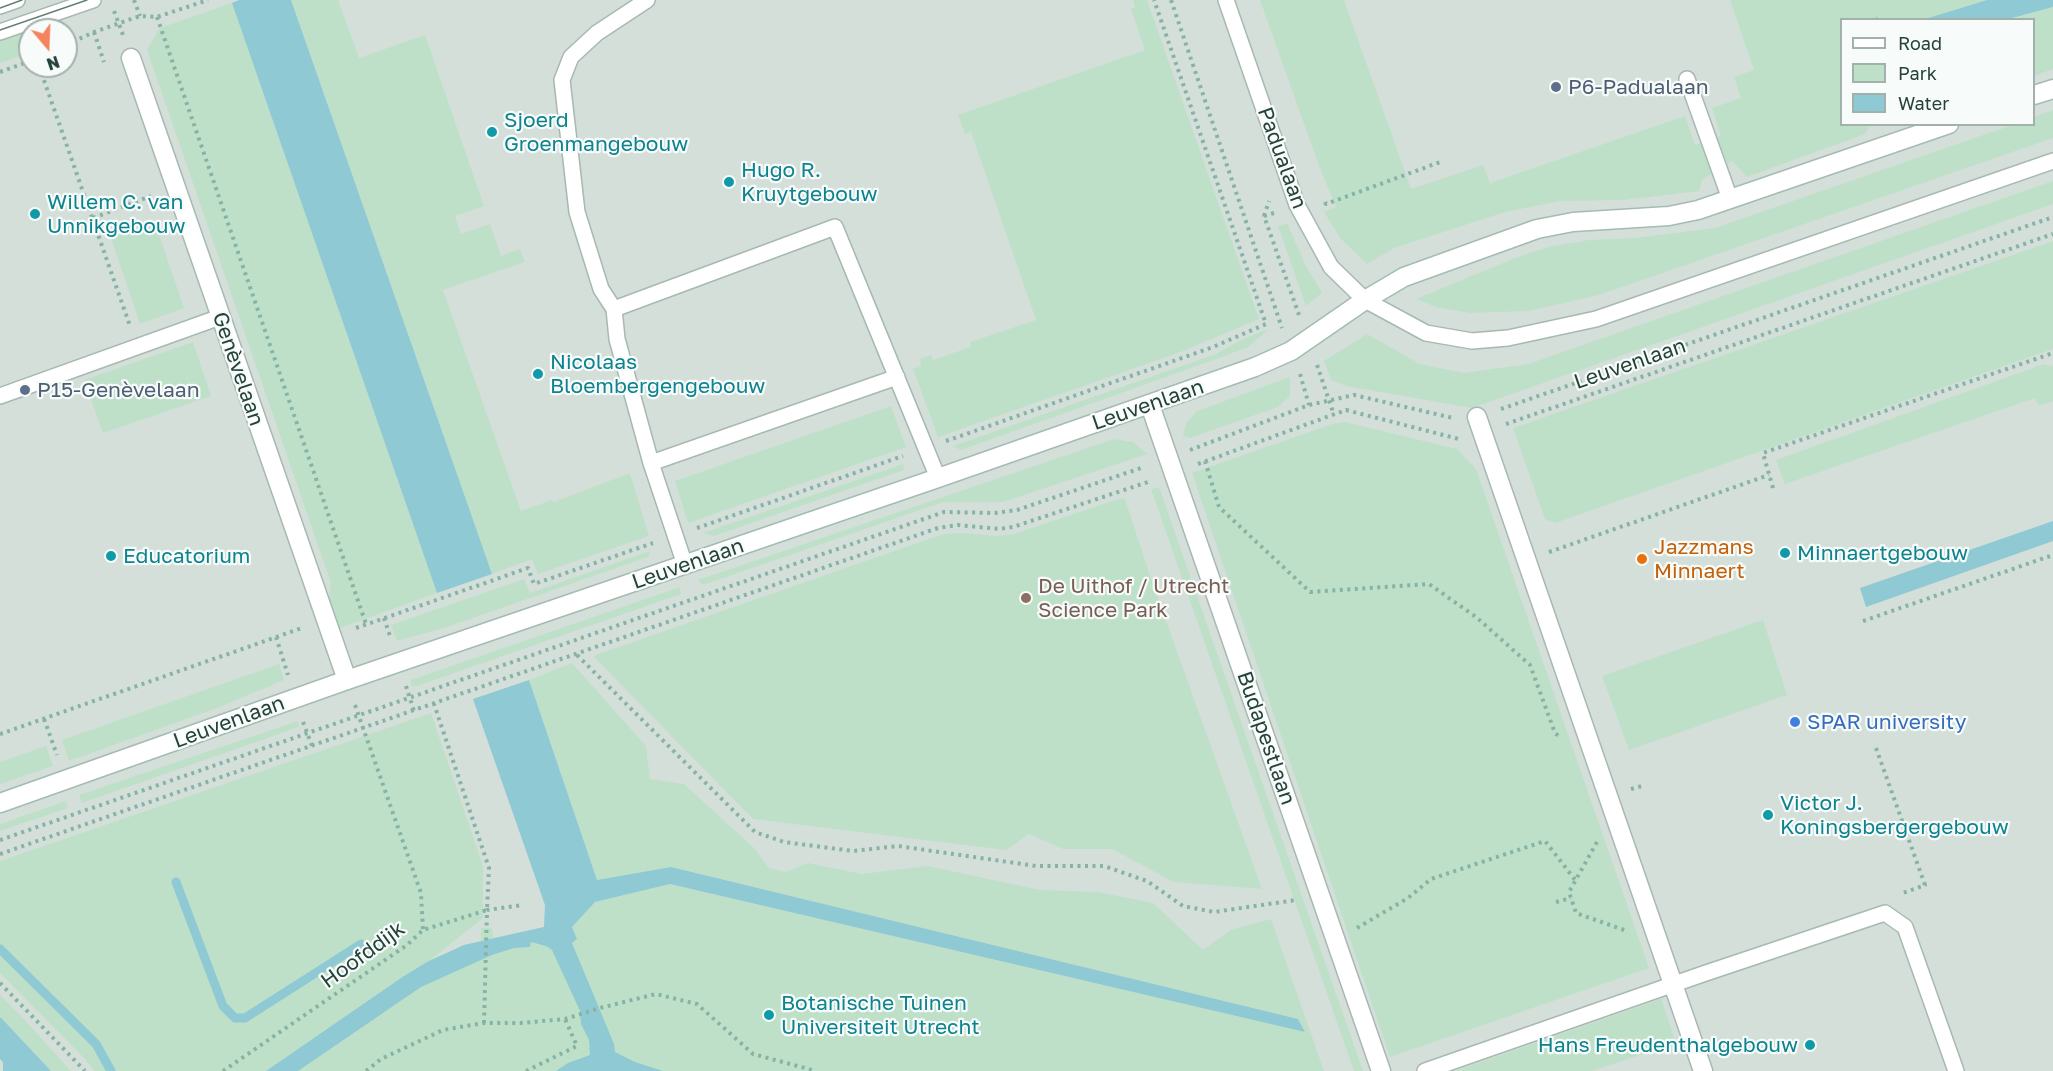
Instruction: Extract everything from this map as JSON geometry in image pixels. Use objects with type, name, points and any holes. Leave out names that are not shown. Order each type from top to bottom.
[{"type":"main road","name":"Genèvelaan","points":[[131,58],[346,680]]},
{"type":"main road","points":[[2035,95],[2053,89]]},
{"type":"main road","name":"Leuvenlaan","points":[[0,803],[346,680],[1255,367],[1291,351],[1365,300],[1404,277],[1537,229],[1573,222],[1669,216],[1698,210],[1943,126]]},
{"type":"main road","name":"Budapestlaan","points":[[1150,405],[1381,1071]]},
{"type":"main road","points":[[1479,425],[1703,1071]]},
{"type":"lane","points":[[0,6],[16,0]]},
{"type":"lane","points":[[0,32],[93,0]]},
{"type":"lane","points":[[647,0],[597,33],[571,57],[562,81],[577,212],[601,289],[614,309],[617,339],[651,463],[685,565]]},
{"type":"lane","name":"Padualaan","points":[[1226,0],[1297,205],[1331,267],[1365,300]]},
{"type":"lane","points":[[1687,79],[1730,199]]},
{"type":"lane","points":[[1365,300],[1426,333],[1472,340],[1508,339],[1543,332],[1596,319],[2053,160]]},
{"type":"lane","points":[[614,309],[835,226],[938,478]]},
{"type":"lane","points":[[0,396],[220,317]]},
{"type":"lane","points":[[651,463],[897,377]]},
{"type":"lane","points":[[1425,1071],[1672,984],[1885,913],[1905,927],[1956,1071]]},
{"type":"path","points":[[134,0],[140,16]]},
{"type":"path","points":[[78,39],[140,16],[157,17],[208,0]]},
{"type":"path","points":[[0,734],[328,628],[366,624],[528,568],[534,584],[1213,347],[1266,324],[1154,0]]},
{"type":"path","points":[[1171,0],[1309,405]]},
{"type":"path","points":[[113,9],[131,58]]},
{"type":"path","points":[[157,17],[366,624]]},
{"type":"path","points":[[0,72],[18,65]]},
{"type":"path","points":[[43,78],[138,347]]},
{"type":"path","points":[[93,218],[151,196]]},
{"type":"path","points":[[1264,216],[1270,198]]},
{"type":"path","name":"Leuvenlaan","points":[[1172,465],[1309,405],[1354,395],[1479,425],[2053,217]]},
{"type":"path","points":[[0,854],[938,528],[958,525],[999,529],[1013,527],[1172,465],[1204,461],[1346,410],[1460,440],[1479,425],[2053,234]]},
{"type":"path","points":[[1773,488],[1763,453],[2053,353]]},
{"type":"path","points":[[1204,461],[1219,507],[1310,592],[1429,584],[1476,617],[1530,665],[1555,733],[1564,740]]},
{"type":"path","name":"Leuvenlaan","points":[[0,840],[944,512],[995,513],[1017,510],[1136,470]]},
{"type":"path","points":[[1526,560],[1768,475]]},
{"type":"path","points":[[1863,621],[2053,555]]},
{"type":"path","points":[[577,655],[755,832],[784,842],[853,851],[898,846],[1036,866],[1104,866],[1147,881],[1183,906],[1214,912],[1321,896]]},
{"type":"path","points":[[434,704],[489,868],[484,1023]]},
{"type":"path","name":"Hoofddijk","points":[[223,1071],[407,945],[423,930],[421,893],[359,715]]},
{"type":"path","points":[[1876,748],[1925,885]]},
{"type":"path","points":[[1613,812],[1569,892],[1576,913],[1658,943]]},
{"type":"path","points":[[1336,941],[1408,898],[1431,879],[1545,841],[1576,881]]},
{"type":"path","points":[[1556,902],[1571,898]]},
{"type":"path","points":[[423,930],[487,910],[523,905]]},
{"type":"path","points":[[0,984],[85,1071]]},
{"type":"path","points":[[366,1071],[381,1059],[443,1030],[484,1023],[521,1023],[565,1019],[656,994],[697,1004],[753,1054],[816,1071]]},
{"type":"path","points":[[526,1071],[577,1046],[565,1019]]},
{"type":"shaded area","name":"De Uithof / Utrecht Science Park","points":[[0,0],[2053,0],[2053,1071],[0,1071]]},
{"type":"green space","points":[[291,0],[338,0],[359,58],[425,35],[484,206],[455,216],[461,234],[490,224],[501,256],[520,249],[525,262],[443,290],[521,511],[552,500],[554,502],[630,473],[649,536],[538,574],[532,559],[492,574]]},
{"type":"green space","points":[[1133,0],[1147,0],[1259,319],[1178,353],[938,437],[913,369],[921,366],[920,359],[931,355],[933,360],[971,347],[970,342],[1036,320],[971,132],[965,134],[958,115],[1145,50],[1131,9],[1135,7]]},
{"type":"green space","points":[[1260,0],[1344,0],[1411,189],[1483,165],[1490,183],[1685,116],[1695,145],[1721,136],[1712,108],[1741,98],[1734,77],[1754,70],[1730,0],[1987,0],[1928,18],[1840,18],[1840,126],[1869,126],[1865,134],[1747,177],[1732,161],[1702,180],[1699,191],[1624,200],[1560,201],[1505,212],[1394,248],[1367,264],[1341,239],[1324,212],[1336,207]]},
{"type":"green space","points":[[232,3],[437,593],[340,628],[329,597],[331,583],[147,50],[160,28]]},
{"type":"green space","points":[[2053,7],[2053,69],[2035,76],[2035,18],[2016,18]]},
{"type":"green space","points":[[18,34],[18,57],[0,63],[0,41]]},
{"type":"green space","points":[[2053,110],[2053,138],[1599,295],[1529,311],[1470,313],[1436,307],[1416,299],[1515,258],[1548,247],[1589,240],[1634,238],[1715,228],[2009,126],[2035,126],[2035,117]]},
{"type":"green space","points":[[2053,181],[2053,204],[1472,408],[1346,386],[1331,380],[1324,361],[1367,334],[1420,364],[1464,373],[1528,364]]},
{"type":"green space","points":[[155,223],[184,308],[140,324],[111,238]]},
{"type":"green space","points":[[1287,223],[1305,264],[1322,293],[1306,306],[1278,226]]},
{"type":"green space","points":[[2053,241],[2053,349],[1555,523],[1545,519],[1513,428]]},
{"type":"green space","points":[[1269,329],[1248,347],[1222,357],[961,450],[953,446],[1216,354],[1243,339]]},
{"type":"green space","points":[[193,342],[211,396],[103,433],[84,380]]},
{"type":"green space","points":[[2044,364],[2053,365],[2053,401],[2039,406],[2035,398],[1785,484],[1776,460]]},
{"type":"green space","points":[[1290,377],[1290,396],[1278,407],[1190,438],[1183,436],[1186,423],[1197,411]]},
{"type":"green space","points":[[891,406],[906,447],[688,523],[675,481]]},
{"type":"green space","points":[[1345,422],[1457,449],[1476,469],[1649,968],[1390,1057],[1192,473],[1332,424]]},
{"type":"green space","points":[[1114,439],[1133,442],[1147,454],[1003,502],[943,502],[703,585],[698,580]]},
{"type":"green space","points":[[903,464],[904,470],[714,536],[703,533]]},
{"type":"green space","points":[[1159,487],[1363,1071],[1354,1071],[1151,489]]},
{"type":"green space","points":[[1121,498],[1125,499],[1150,576],[1262,889],[1174,882],[1112,849],[1063,849],[1029,834],[1006,850],[753,819],[593,656],[943,534],[964,533],[995,536],[1014,534]]},
{"type":"green space","points":[[650,551],[648,557],[447,627],[397,641],[391,625],[524,579],[530,593]]},
{"type":"green space","points":[[680,587],[681,594],[417,686],[411,686],[411,680]]},
{"type":"green space","points":[[1763,620],[1787,695],[1629,750],[1602,676]]},
{"type":"green space","points":[[572,663],[646,746],[650,779],[684,784],[753,847],[769,868],[786,872],[808,863],[862,874],[928,866],[1040,890],[1098,892],[1153,903],[1203,950],[1231,930],[1271,919],[1324,1071],[296,1071],[401,978],[266,1071],[94,1071],[85,1059],[0,973],[0,861],[431,713],[483,866],[483,918],[430,960],[464,945],[481,941],[481,928],[492,928],[493,938],[544,927],[577,939],[572,927],[595,902],[670,884],[1305,1032],[1298,1019],[671,867],[597,880],[529,680]]},
{"type":"green space","points":[[279,664],[284,680],[217,708],[69,761],[62,740]]},
{"type":"green space","points":[[298,721],[299,727],[82,803],[79,795]]},
{"type":"green space","points":[[46,746],[53,766],[0,784],[0,762]]},
{"type":"green space","points":[[66,801],[68,808],[0,831],[0,824]]},
{"type":"green space","points":[[0,995],[71,1071],[51,1071],[0,1017]]},
{"type":"green space","points":[[1661,999],[1676,1042],[1634,1057],[1592,1071],[1455,1071]]},
{"type":"water","points":[[239,0],[291,0],[492,574],[437,593],[232,3]]},
{"type":"water","points":[[1987,0],[2053,0],[2053,7],[2013,18],[1928,18]]},
{"type":"water","points":[[2053,521],[2053,541],[1866,607],[1860,588]]},
{"type":"water","points":[[529,680],[597,880],[671,867],[1298,1019],[1305,1032],[670,884],[595,902],[572,927],[577,939],[572,943],[614,1044],[615,1052],[635,1062],[663,1071],[556,1071],[568,1063],[590,1055],[589,1040],[581,1024],[580,1011],[552,950],[531,942],[530,947],[514,948],[492,955],[421,987],[298,1071],[266,1071],[427,962],[464,945],[544,927],[545,905],[473,699]]},
{"type":"water","points":[[0,1017],[51,1071],[3,1071],[3,1062],[0,1059]]},
{"type":"waterway","points":[[176,882],[223,1006],[235,1018],[245,1018],[361,944]]},
{"type":"waterway","points":[[0,949],[96,1044],[111,1071]]},
{"type":"tram line","points":[[0,8],[22,0]]},
{"type":"tram line","points":[[0,30],[87,0]]},
{"type":"place","name":"P6-Padualaan","points":[[1556,87]]},
{"type":"place","name":"Sjoerd Groenmangebouw","points":[[492,132]]},
{"type":"place","name":"Hugo R. Kruytgebouw","points":[[729,182]]},
{"type":"place","name":"Willem C. van Unnikgebouw","points":[[35,214]]},
{"type":"place","name":"Nicolaas Bloembergengebouw","points":[[538,374]]},
{"type":"place","name":"P15-Genèvelaan","points":[[25,390]]},
{"type":"place","name":"Minnaertgebouw","points":[[1785,553]]},
{"type":"place","name":"Educatorium","points":[[111,556]]},
{"type":"place","name":"Jazzmans Minnaert","points":[[1642,559]]},
{"type":"place","name":"De Uithof / Utrecht Science Park","points":[[1026,598]]},
{"type":"place","name":"SPAR university","points":[[1795,722]]},
{"type":"place","name":"Victor J. Koningsbergergebouw","points":[[1768,815]]},
{"type":"place","name":"Botanische Tuinen Universiteit Utrecht","points":[[769,1015]]},
{"type":"place","name":"Hans Freudenthalgebouw","points":[[1810,1045]]}]
